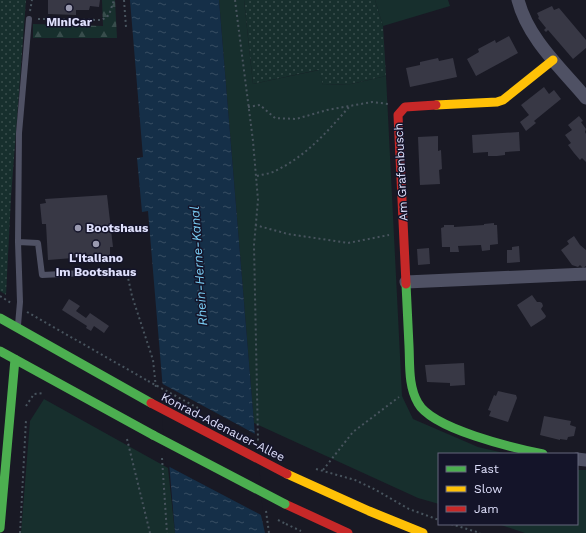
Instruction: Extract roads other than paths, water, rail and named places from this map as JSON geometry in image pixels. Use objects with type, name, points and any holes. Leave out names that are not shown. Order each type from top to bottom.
[{"type":"main road","name":"Am Grafenbusch","points":[[539,453],[488,440],[432,418],[421,407],[414,396],[412,388],[398,115],[405,107],[497,102],[503,100],[553,60]]},
{"type":"main road","name":"Konrad-Adenauer-Allee","points":[[0,318],[18,332],[287,474],[369,511],[423,533]]},
{"type":"main road","points":[[0,351],[15,355],[153,435],[285,504],[348,533]]},
{"type":"main road","points":[[0,528],[15,355]]},
{"type":"street","points":[[518,0],[525,22],[553,60],[586,98]]},
{"type":"street","points":[[406,282],[586,274]]},
{"type":"lane","points":[[18,332],[19,133],[29,19]]},
{"type":"lane","points":[[18,242],[38,243],[42,275],[104,272]]},
{"type":"water","name":"Rhein-Herne-Kanal","points":[[130,0],[219,0],[260,511],[265,533],[175,533],[148,211],[142,212],[137,158],[143,157]]},
{"type":"place","name":"MiniCar","points":[[69,8]]},
{"type":"place","name":"Bootshaus","points":[[78,228]]},
{"type":"place","name":"L'italiano im Bootshaus","points":[[96,244]]}]
